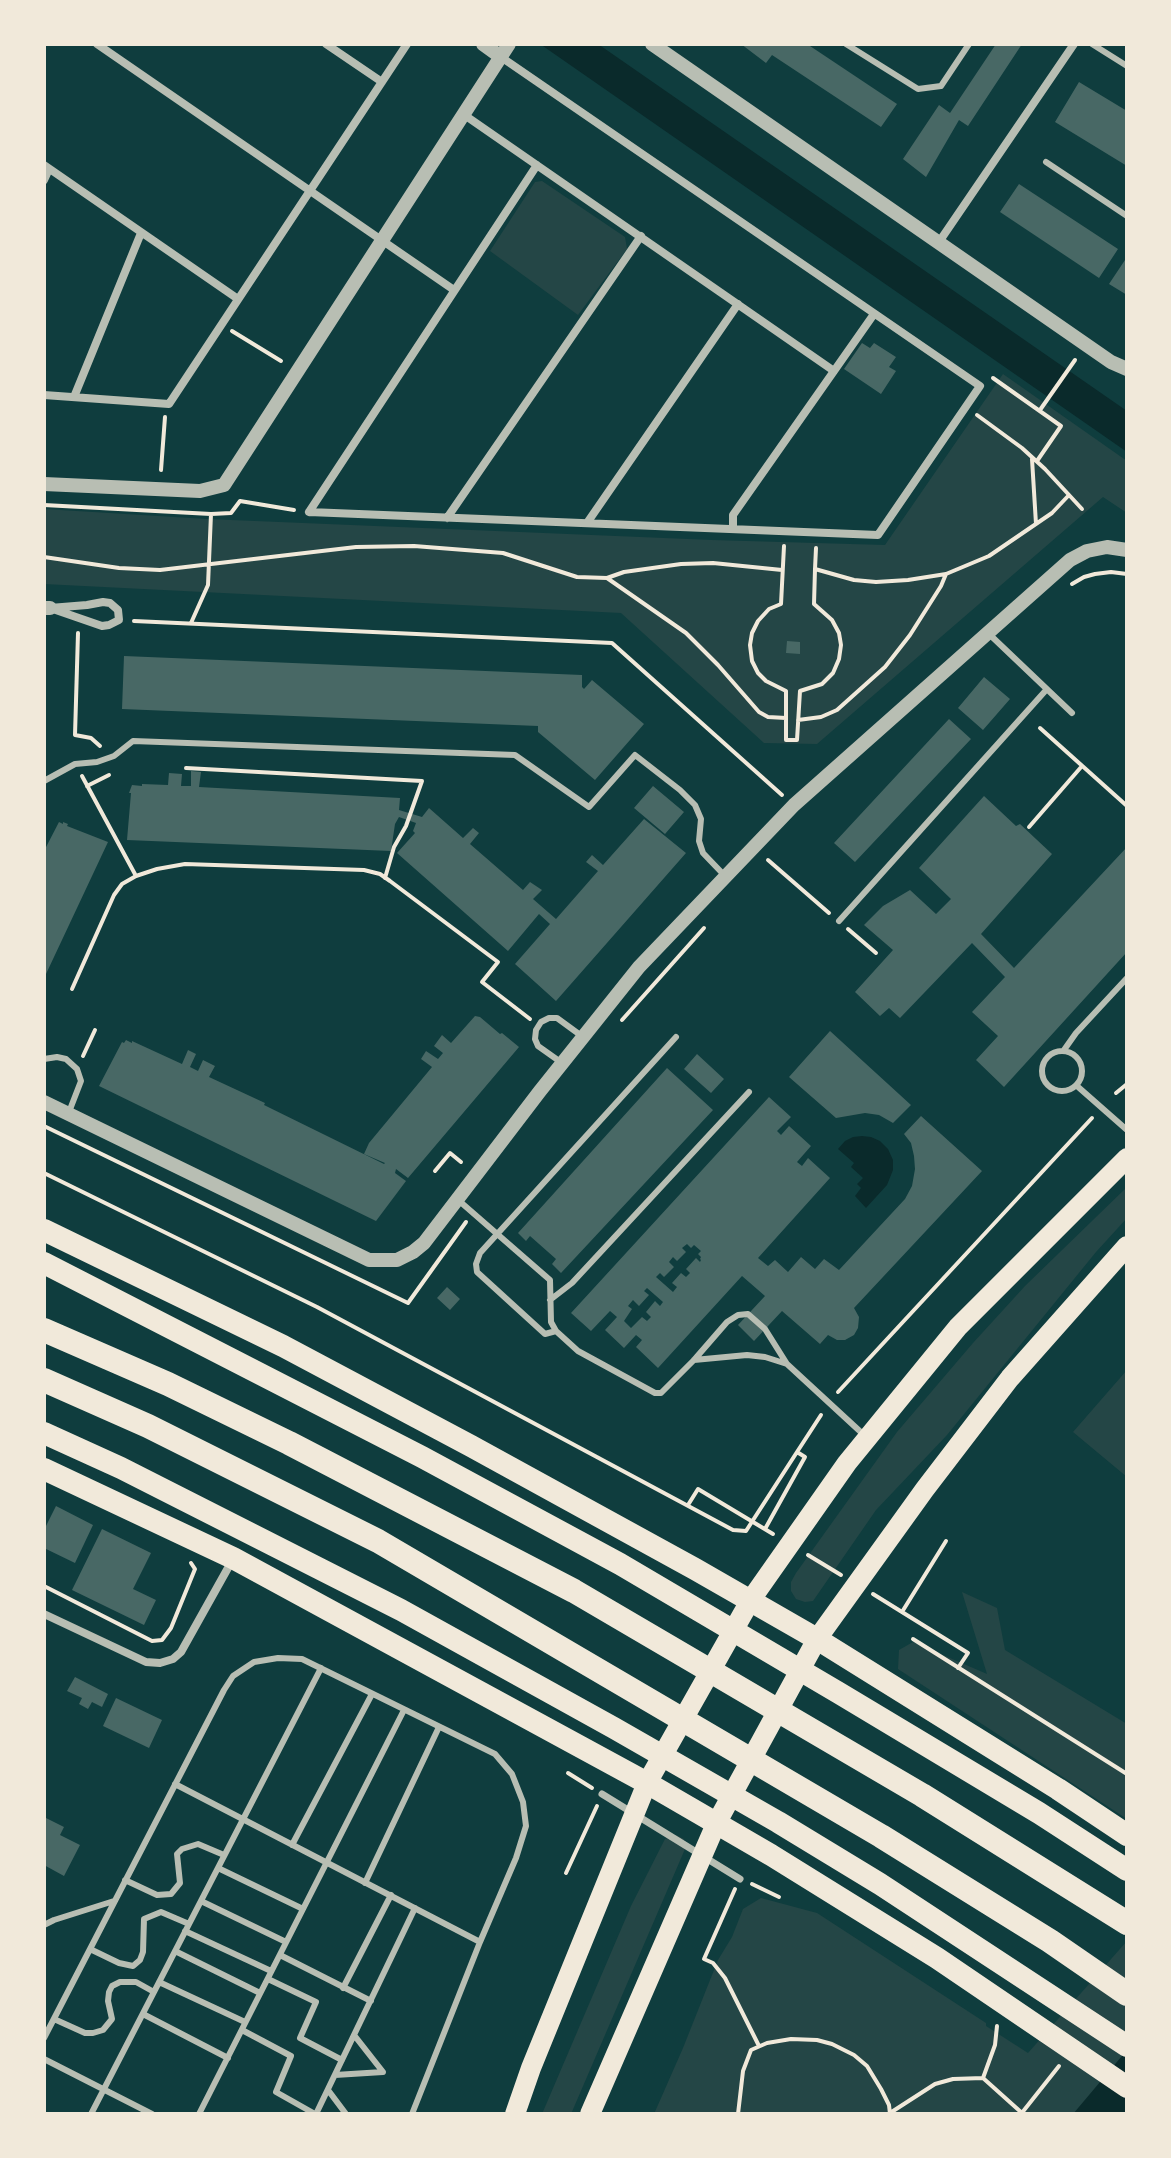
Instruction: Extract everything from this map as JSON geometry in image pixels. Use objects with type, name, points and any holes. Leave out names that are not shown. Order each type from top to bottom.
[{"type":"highway","points":[[44,1230],[283,1346],[485,1453],[750,1601],[817,1639],[1127,1835]]},
{"type":"highway","points":[[44,1263],[422,1457],[620,1564],[1039,1813],[1127,1870]]},
{"type":"highway","points":[[44,1330],[168,1384],[574,1591],[922,1795],[1127,1923]]},
{"type":"highway","points":[[44,1380],[148,1426],[378,1541],[881,1836],[1050,1941],[1127,1994]]},
{"type":"highway","points":[[44,1433],[121,1468],[401,1610],[628,1736],[880,1884],[1127,2046]]},
{"type":"highway","points":[[44,1469],[233,1558],[647,1783],[771,1855],[937,1958],[1127,2087]]},
{"type":"main road","points":[[515,2114],[647,1783],[750,1601],[847,1463],[958,1327],[1127,1158]]},
{"type":"main road","points":[[590,2114],[716,1824],[817,1639],[1010,1378],[1127,1246]]},
{"type":"street","points":[[97,44],[454,290]]},
{"type":"street","points":[[326,44],[382,82]]},
{"type":"street","points":[[44,395],[169,404],[407,44]]},
{"type":"street","points":[[309,512],[878,535],[980,386],[874,314],[505,50],[483,44]]},
{"type":"street","points":[[652,44],[1111,362],[1127,369]]},
{"type":"street","points":[[939,242],[1074,44]]},
{"type":"street","points":[[44,484],[200,491],[224,485],[505,50]]},
{"type":"street","points":[[463,114],[834,371]]},
{"type":"street","points":[[309,512],[537,165]]},
{"type":"street","points":[[44,180],[46,167],[238,299]]},
{"type":"street","points":[[74,397],[141,233]]},
{"type":"street","points":[[447,518],[641,236]]},
{"type":"street","points":[[587,523],[738,304]]},
{"type":"street","points":[[733,528],[733,515],[874,314]]},
{"type":"street","points":[[44,1102],[369,1260],[397,1260],[413,1252],[424,1243],[639,967],[794,805],[1070,560],[1087,551],[1107,547],[1127,550]]},
{"type":"street","points":[[110,603],[118,610],[119,620],[102,626],[47,608],[110,603]]},
{"type":"street","points":[[44,1614],[146,1662],[160,1663],[173,1659],[181,1652],[233,1558]]},
{"type":"street","points":[[602,1794],[740,1879]]},
{"type":"lane","points":[[846,44],[918,89],[941,86],[969,44]]},
{"type":"lane","points":[[1092,44],[1127,66]]},
{"type":"lane","points":[[1046,162],[1127,216]]},
{"type":"lane","points":[[988,633],[1072,713]]},
{"type":"lane","points":[[839,921],[1047,689]]},
{"type":"lane","points":[[44,781],[75,764],[97,762],[114,756],[133,741],[515,755],[589,807],[635,755],[695,805],[701,819],[699,841],[703,853],[725,876]]},
{"type":"lane","points":[[1064,1050],[1127,978]]},
{"type":"lane","points":[[562,1063],[538,1046],[535,1039],[541,1022],[557,1018],[583,1037]]},
{"type":"lane","points":[[556,1331],[545,1334],[477,1272],[480,1253],[676,1037]]},
{"type":"lane","points":[[1064,1050],[1076,1056],[1083,1074],[1077,1086],[1057,1091],[1046,1083],[1042,1071],[1046,1059],[1064,1050]]},
{"type":"lane","points":[[44,1059],[66,1059],[77,1069],[81,1081],[68,1113]]},
{"type":"lane","points":[[1077,1086],[1127,1130]]},
{"type":"lane","points":[[550,1300],[572,1283],[749,1092]]},
{"type":"lane","points":[[457,1199],[550,1280],[551,1322],[556,1331],[578,1351],[655,1393],[661,1393],[727,1322],[746,1314],[765,1329],[787,1364],[867,1438]]},
{"type":"lane","points":[[694,1360],[747,1355],[787,1364]]},
{"type":"lane","points":[[44,2038],[233,1676],[244,1667],[264,1659],[302,1659],[495,1754],[505,1763],[519,1788],[526,1816],[516,1858],[412,2114]]},
{"type":"lane","points":[[91,2114],[321,1668]]},
{"type":"lane","points":[[292,1845],[372,1694]]},
{"type":"lane","points":[[199,2114],[404,1710]]},
{"type":"lane","points":[[365,1883],[439,1727]]},
{"type":"lane","points":[[175,1784],[480,1942]]},
{"type":"lane","points":[[125,1880],[157,1895],[171,1894],[180,1883],[177,1854],[182,1849],[198,1844],[224,1855]]},
{"type":"lane","points":[[218,1868],[303,1909]]},
{"type":"lane","points":[[343,1988],[391,1895]]},
{"type":"lane","points":[[44,1925],[114,1901]]},
{"type":"lane","points":[[201,1901],[286,1942]]},
{"type":"lane","points":[[242,2030],[291,2056],[276,2092],[316,2114],[415,1908]]},
{"type":"lane","points":[[90,1949],[133,1966],[143,1952],[144,1919],[161,1912],[271,1971]]},
{"type":"lane","points":[[175,1951],[260,1993]]},
{"type":"lane","points":[[280,1955],[371,2001]]},
{"type":"lane","points":[[268,1979],[316,2002],[300,2038],[342,2060]]},
{"type":"lane","points":[[54,2019],[85,2033],[93,2033],[103,2030],[112,2019],[108,2001],[112,1986],[120,1982],[136,1982],[154,1992]]},
{"type":"lane","points":[[159,1982],[245,2022]]},
{"type":"lane","points":[[143,2014],[228,2058]]},
{"type":"lane","points":[[335,2075],[383,2072],[354,2035]]},
{"type":"lane","points":[[44,2059],[152,2114]]},
{"type":"lane","points":[[328,2090],[346,2114]]},
{"type":"path","points":[[221,324],[281,361]]},
{"type":"path","points":[[1037,461],[1061,426],[1040,410],[1075,360]]},
{"type":"path","points":[[161,470],[165,404]]},
{"type":"path","points":[[965,407],[1032,456],[1082,509]]},
{"type":"path","points":[[1032,456],[1036,524]]},
{"type":"path","points":[[815,569],[854,580],[876,582],[946,574],[989,556],[1052,513],[1069,495]]},
{"type":"path","points":[[44,505],[211,514],[231,513],[240,501],[309,512]]},
{"type":"path","points":[[191,623],[208,585],[211,514]]},
{"type":"path","points":[[44,557],[119,568],[160,570],[356,547],[414,546],[503,553],[577,577],[607,578],[624,572],[681,564],[713,563],[782,570]]},
{"type":"path","points":[[791,546],[782,546],[781,604],[769,609],[758,621],[750,645],[752,661],[758,673],[766,681],[786,691],[786,740],[797,740],[800,691],[822,684],[833,673],[841,645],[832,620],[814,604],[816,547],[807,547]]},
{"type":"path","points":[[798,720],[821,717],[837,710],[885,667],[910,635],[946,574]]},
{"type":"path","points":[[1066,587],[1095,574],[1127,574]]},
{"type":"path","points":[[607,578],[686,633],[759,712],[768,717],[786,718]]},
{"type":"path","points":[[119,620],[612,643],[794,805]]},
{"type":"path","points":[[78,630],[75,735],[97,741],[104,751]]},
{"type":"path","points":[[1040,728],[1127,806]]},
{"type":"path","points":[[75,764],[136,876]]},
{"type":"path","points":[[1029,827],[1082,766]]},
{"type":"path","points":[[186,768],[422,781],[406,826],[394,847],[385,878]]},
{"type":"path","points":[[87,786],[109,775]]},
{"type":"path","points":[[777,850],[768,860],[783,874]]},
{"type":"path","points":[[72,989],[114,895],[122,884],[136,876],[185,864],[364,870],[380,874],[498,962],[482,982],[539,1025]]},
{"type":"path","points":[[619,1023],[713,919]]},
{"type":"path","points":[[77,1069],[95,1030]]},
{"type":"path","points":[[1116,1093],[1127,1084]]},
{"type":"path","points":[[838,1392],[1094,1115]]},
{"type":"path","points":[[435,1171],[450,1153],[461,1162]]},
{"type":"path","points":[[44,1173],[317,1307],[733,1530],[746,1531],[822,1414]]},
{"type":"path","points":[[688,1505],[698,1489],[765,1529],[805,1457],[797,1452]]},
{"type":"path","points":[[902,1612],[946,1541]]},
{"type":"path","points":[[44,1586],[152,1641],[162,1640],[171,1628],[195,1569],[190,1561]]},
{"type":"path","points":[[913,1639],[1127,1774]]},
{"type":"path","points":[[958,1668],[968,1653]]},
{"type":"path","points":[[566,1873],[602,1794],[568,1773]]},
{"type":"path","points":[[759,2046],[725,1978],[713,1963],[704,1959],[740,1879],[779,1897]]},
{"type":"path","points":[[983,2078],[995,2045],[998,2025]]},
{"type":"path","points":[[738,2114],[743,2071],[751,2050],[767,2043],[791,2039],[817,2040],[854,2055],[867,2066],[885,2097],[890,2114],[935,2084],[953,2079],[983,2078],[1022,2113]]},
{"type":"shaded area","points":[[540,44],[598,44],[1127,411],[1127,452]]},
{"type":"shaded area","points":[[542,181],[625,237],[627,249],[578,315],[490,251],[535,182]]},
{"type":"shaded area","points":[[1003,374],[1127,461],[1127,513],[1103,497],[817,744],[764,743],[621,613],[44,584],[44,509],[207,519],[885,545]]},
{"type":"shaded area","points":[[862,1136],[880,1141],[893,1160],[887,1185],[866,1208],[855,1196],[861,1188],[857,1184],[863,1178],[851,1167],[854,1163],[838,1149],[845,1141]]},
{"type":"shaded area","points":[[1127,1187],[1127,1218],[947,1435],[876,1510],[813,1601],[796,1599],[791,1591],[791,1582],[796,1573],[897,1432],[1025,1286]]},
{"type":"shaded area","points":[[1127,1370],[1127,1477],[1073,1432]]},
{"type":"shaded area","points":[[962,1592],[997,1608],[1005,1650],[1127,1724],[1127,1819],[898,1669],[899,1650],[913,1642],[987,1674]]},
{"type":"shaded area","points":[[676,1835],[684,1839],[685,1849],[571,2114],[542,2114],[631,1906],[665,1839]]},
{"type":"shaded area","points":[[761,1898],[817,1913],[1028,2053],[1127,1941],[1127,2114],[654,2114],[718,1960],[732,1937],[743,1909]]},
{"type":"shaded area","points":[[1127,2050],[1127,2114],[1073,2114]]},
{"type":"building","points":[[741,44],[807,44],[897,104],[881,127],[772,55],[766,63]]},
{"type":"building","points":[[996,44],[1022,44],[968,126],[959,120],[926,177],[903,159],[939,105],[950,113]]},
{"type":"building","points":[[1079,82],[1127,111],[1127,166],[1055,122]]},
{"type":"building","points":[[1019,184],[1118,249],[1099,278],[1000,212]]},
{"type":"building","points":[[1127,257],[1127,295],[1109,284]]},
{"type":"building","points":[[862,343],[870,348],[874,343],[896,357],[889,367],[896,371],[881,394],[844,369]]},
{"type":"building","points":[[787,641],[800,642],[800,654],[786,653]]},
{"type":"building","points":[[124,656],[582,675],[584,689],[592,680],[644,724],[595,780],[538,732],[538,726],[122,709]]},
{"type":"building","points":[[984,677],[1010,699],[983,730],[958,708]]},
{"type":"building","points":[[949,719],[971,739],[855,862],[834,843]]},
{"type":"building","points":[[191,771],[201,772],[199,787],[400,798],[399,810],[422,817],[429,808],[463,838],[473,828],[479,833],[470,844],[523,890],[530,882],[542,890],[533,899],[556,919],[598,871],[586,862],[592,855],[603,865],[644,819],[686,853],[556,1001],[515,964],[550,924],[539,914],[508,951],[397,853],[415,833],[416,823],[399,817],[391,851],[127,840],[132,785],[168,785],[169,773],[182,774],[181,786],[191,786]]},
{"type":"building","points":[[653,786],[684,812],[665,834],[634,808]]},
{"type":"building","points":[[984,796],[1052,854],[981,934],[1014,968],[1127,847],[1127,952],[1004,1087],[976,1060],[998,1036],[972,1012],[1005,977],[972,943],[900,1018],[889,1008],[880,1016],[855,992],[893,950],[864,925],[883,906],[910,890],[936,914],[951,899],[919,868]]},
{"type":"building","points":[[59,822],[108,842],[46,974],[44,851]]},
{"type":"building","points":[[475,1016],[519,1047],[408,1178],[396,1169],[395,1173],[406,1181],[376,1221],[99,1086],[122,1042],[126,1040],[182,1064],[188,1050],[196,1054],[190,1067],[198,1071],[203,1060],[215,1066],[209,1077],[384,1164],[364,1154],[369,1143],[432,1067],[421,1059],[426,1051],[438,1059],[443,1053],[434,1046],[442,1035],[451,1043]]},
{"type":"building","points":[[830,1031],[911,1105],[893,1123],[879,1115],[865,1113],[836,1118],[789,1077]]},
{"type":"building","points":[[697,1054],[724,1079],[711,1093],[684,1069]]},
{"type":"building","points":[[667,1068],[713,1110],[561,1273],[552,1264],[556,1259],[530,1236],[526,1241],[518,1233]]},
{"type":"building","points":[[769,1097],[791,1117],[777,1131],[781,1135],[789,1126],[811,1146],[797,1162],[802,1166],[808,1158],[830,1178],[758,1258],[768,1266],[775,1260],[788,1272],[801,1257],[815,1269],[824,1259],[839,1270],[905,1199],[912,1186],[914,1156],[911,1143],[904,1134],[921,1116],[982,1171],[854,1308],[859,1317],[858,1328],[854,1335],[845,1340],[828,1335],[820,1344],[782,1311],[754,1341],[738,1325],[765,1296],[742,1276],[658,1368],[636,1347],[642,1340],[636,1335],[624,1348],[605,1330],[617,1317],[610,1311],[591,1331],[571,1313]],"holes":[[[687,1244],[701,1251],[698,1254],[701,1260],[696,1258],[686,1269],[690,1273],[686,1277],[681,1273],[672,1283],[677,1287],[673,1292],[656,1277],[660,1273],[664,1277],[674,1267],[669,1262],[673,1257],[677,1261],[686,1252],[682,1248]],[[647,1288],[663,1302],[660,1306],[655,1301],[646,1312],[651,1317],[647,1321],[642,1317],[631,1328],[624,1321],[632,1309],[628,1306],[633,1300],[639,1306],[649,1295],[644,1291]]]},
{"type":"building","points":[[447,1287],[460,1299],[450,1310],[437,1298]]},
{"type":"building","points":[[56,1506],[93,1525],[75,1563],[44,1548],[44,1530]]},
{"type":"building","points":[[102,1529],[151,1553],[133,1589],[156,1600],[144,1625],[72,1590]]},
{"type":"building","points":[[75,1677],[108,1694],[102,1707],[92,1702],[88,1709],[79,1704],[82,1698],[67,1691]]},
{"type":"building","points":[[116,1698],[162,1720],[149,1748],[103,1726]]},
{"type":"building","points":[[44,1817],[64,1827],[60,1835],[80,1845],[64,1876],[44,1865]]}]
